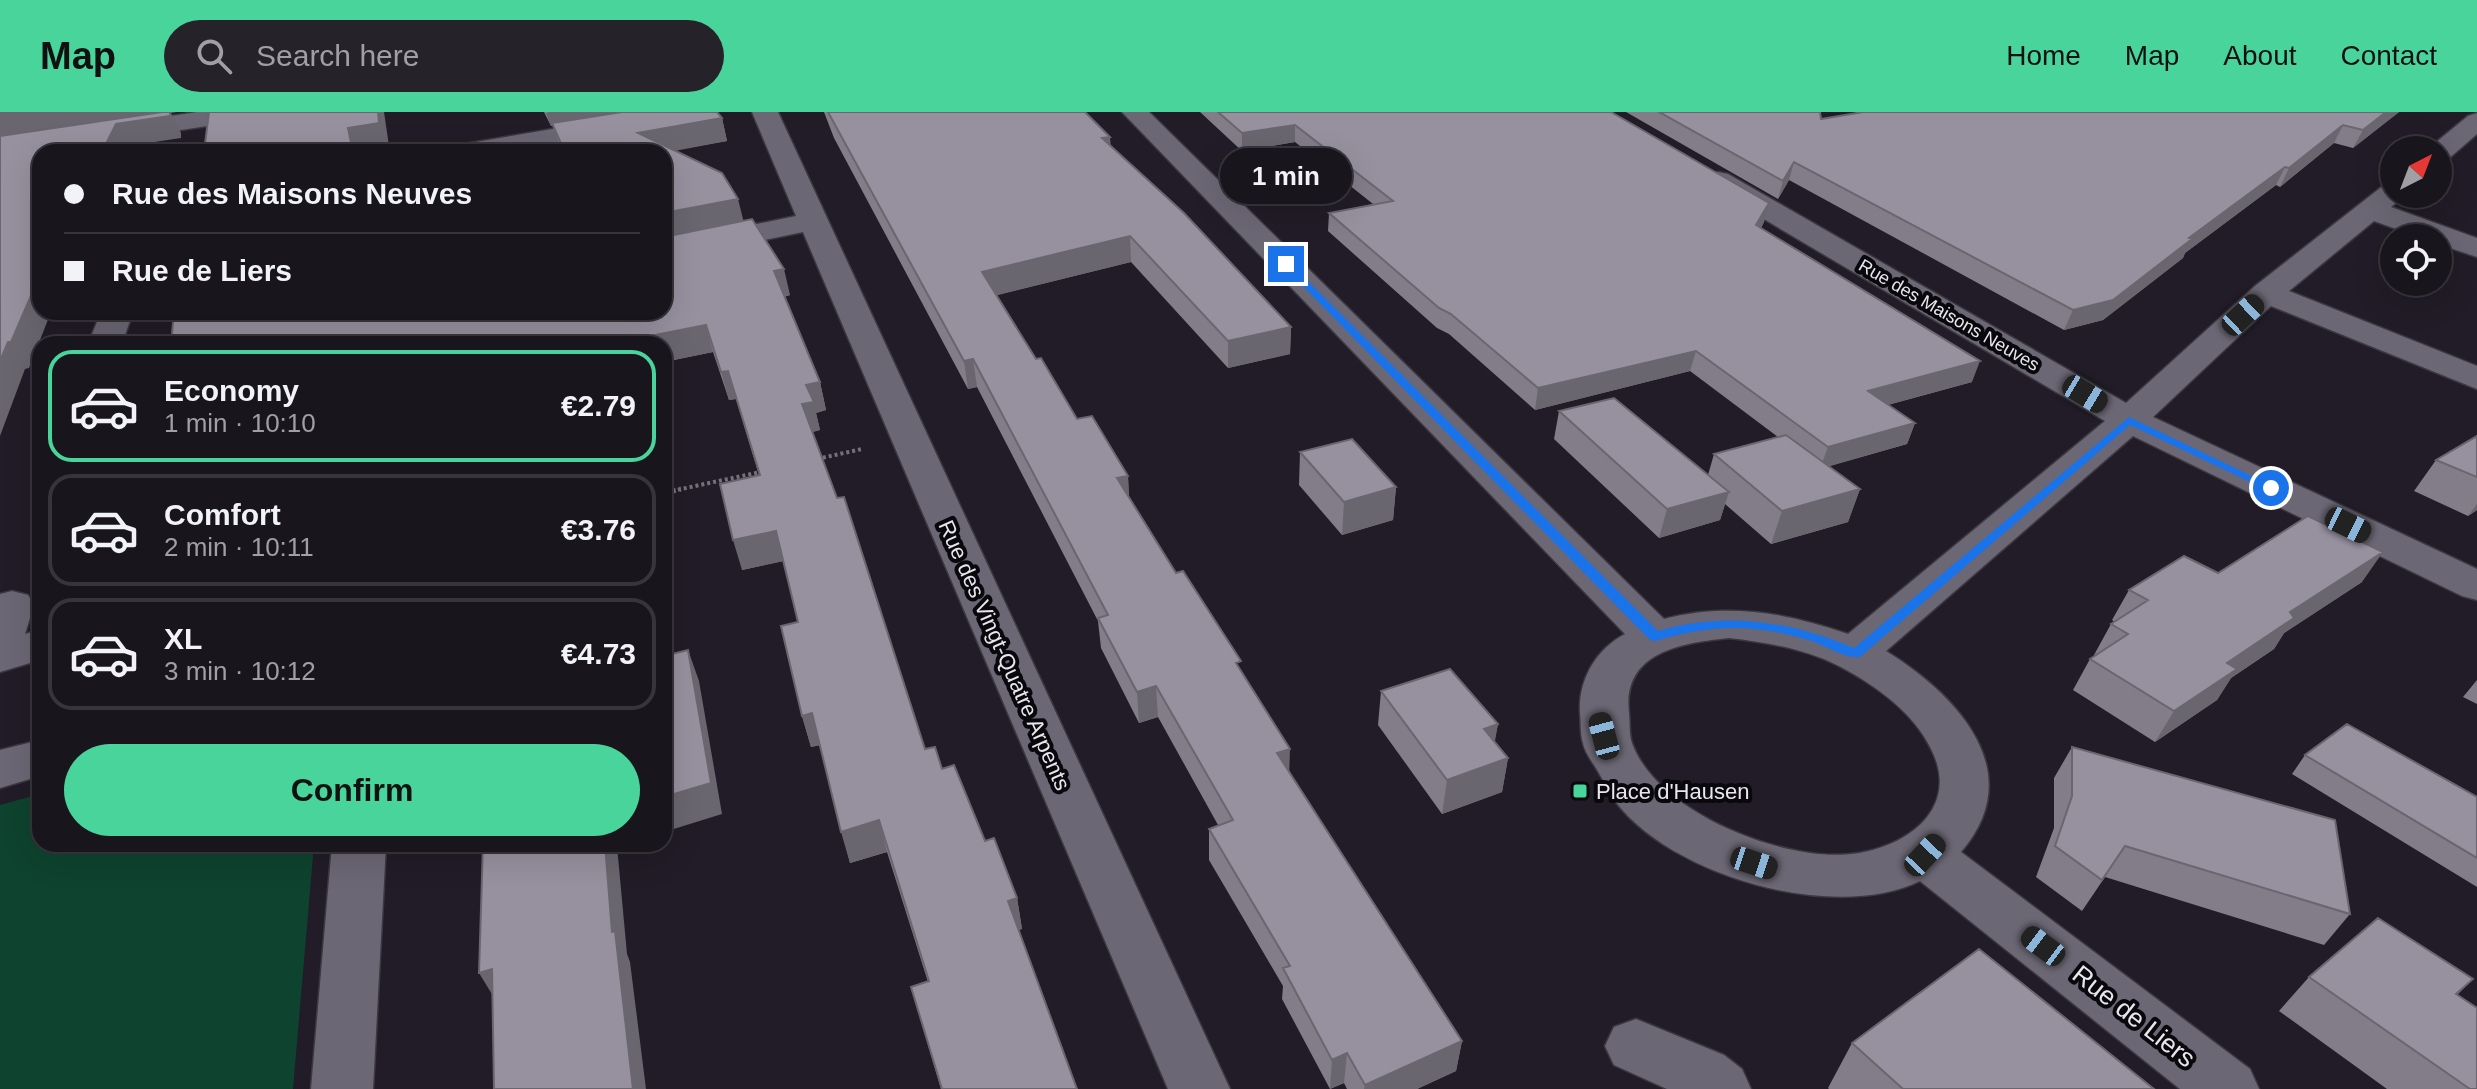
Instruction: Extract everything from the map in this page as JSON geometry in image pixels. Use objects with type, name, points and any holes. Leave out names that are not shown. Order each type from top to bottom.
[{"type":"street","points":[[39,144],[246,112]]},
{"type":"street","points":[[511,144],[698,112]]},
{"type":"street","name":"Rue des Vingt-Quatre Arpents","points":[[765,112],[1199,1089]]},
{"type":"street","points":[[1135,112],[1655,637]]},
{"type":"street","points":[[2452,143],[2475,124]]},
{"type":"street","points":[[0,150],[32,145]]},
{"type":"street","name":"Rue des Maisons Neuves","points":[[1697,167],[2129,420],[2477,586]]},
{"type":"street","points":[[1855,653],[2129,420],[2266,293],[2380,202]]},
{"type":"street","points":[[2399,208],[2477,248]]},
{"type":"street","points":[[672,250],[813,221]]},
{"type":"street","points":[[2266,293],[2477,378]]},
{"type":"street","points":[[1729,623],[1771,626],[1855,653],[1908,687],[1947,729],[1966,775],[1958,820],[1925,855],[1885,871],[1835,877],[1781,872],[1727,854],[1675,827],[1635,791],[1609,754],[1599,717],[1605,683],[1624,656],[1655,637],[1690,626],[1729,623]]},
{"type":"street","points":[[0,656],[32,647]]},
{"type":"street","points":[[0,769],[32,760]]},
{"type":"street","points":[[342,1089],[358,852]]},
{"type":"street","name":"Rue de Liers","points":[[1925,855],[2228,1089]]},
{"type":"street","points":[[1636,1046],[1702,1075],[1720,1089]]},
{"type":"path","points":[[817,459],[909,439]]},
{"type":"path","points":[[672,491],[771,469]]},
{"type":"green space","points":[[32,796],[32,852],[313,852],[293,1089],[0,1089],[0,805]]},
{"type":"building","points":[[170,112],[170,116],[116,124],[106,144],[32,144],[32,293],[0,361],[0,136]]},
{"type":"building","points":[[209,112],[378,112],[379,123],[348,128],[351,144],[205,144]]},
{"type":"building","points":[[622,112],[717,112],[722,118],[638,133],[661,144],[561,144],[552,123]]},
{"type":"building","points":[[828,112],[1085,112],[1110,137],[1102,138],[1184,213],[1291,327],[1228,341],[1130,236],[982,272],[1036,359],[1041,358],[1077,419],[1092,416],[1128,476],[1117,478],[1176,573],[1183,571],[1241,661],[1236,663],[1290,749],[1277,753],[1462,1041],[1365,1085],[1347,1053],[1332,1060],[1283,968],[1290,966],[1209,829],[1233,820],[1156,686],[1137,692],[1098,618],[1108,615],[973,359],[964,361]]},
{"type":"building","points":[[1218,112],[1611,112],[1769,203],[1756,225],[1980,361],[1868,391],[1915,423],[1828,447],[1696,351],[1538,388],[1329,213],[1393,201],[1295,125],[1242,133]]},
{"type":"building","points":[[1659,112],[1820,112],[1821,119],[1863,112],[2386,112],[2363,130],[2343,125],[2289,168],[2285,167],[2189,238],[2192,239],[2113,300],[2073,310],[1794,162],[1783,181]]},
{"type":"building","points":[[672,149],[722,173],[738,199],[672,211]]},
{"type":"building","points":[[752,219],[784,269],[774,271],[820,382],[806,385],[814,402],[802,404],[837,498],[844,497],[925,749],[935,747],[942,769],[954,765],[985,841],[994,838],[1017,898],[1008,901],[1077,1089],[942,1089],[911,987],[929,981],[879,820],[841,832],[812,713],[802,716],[781,626],[798,622],[776,531],[733,540],[720,484],[760,475],[728,371],[721,372],[706,325],[650,336],[172,336],[173,320],[672,320],[672,235]]},
{"type":"building","points":[[1614,398],[1729,492],[1667,509],[1559,411]]},
{"type":"building","points":[[1786,435],[1860,489],[1782,511],[1714,454]]},
{"type":"building","points":[[2477,436],[2477,477],[2436,460]]},
{"type":"building","points":[[1352,439],[1396,487],[1344,502],[1300,452]]},
{"type":"building","points":[[2308,516],[2383,552],[2290,612],[2294,618],[2227,663],[2237,669],[2174,711],[2090,659],[2128,634],[2111,624],[2148,600],[2129,590],[2184,556],[2218,573]]},
{"type":"building","points":[[688,650],[711,783],[672,795],[672,654]]},
{"type":"building","points":[[1450,669],[1498,724],[1484,729],[1508,758],[1447,780],[1381,691]]},
{"type":"building","points":[[2347,724],[2477,797],[2477,858],[2305,755]]},
{"type":"building","points":[[2072,747],[2335,820],[2350,914],[2125,846],[2102,880],[2055,846],[2072,796]]},
{"type":"building","points":[[483,852],[606,852],[612,932],[615,931],[633,1089],[494,1089],[492,969],[479,973]]},
{"type":"building","points":[[2378,918],[2473,979],[2456,994],[2477,1008],[2477,1089],[2470,1089],[2309,977]]},
{"type":"building","points":[[1979,949],[2154,1089],[1903,1089],[1852,1043]]},
{"type":"place","name":"Place d'Hausen","points":[[1580,791]]},
{"type":"route","points":[[1286,264],[1655,637],[1690,626],[1729,623],[1771,626],[1814,637],[1855,653],[2129,420],[2271,488]]}]
